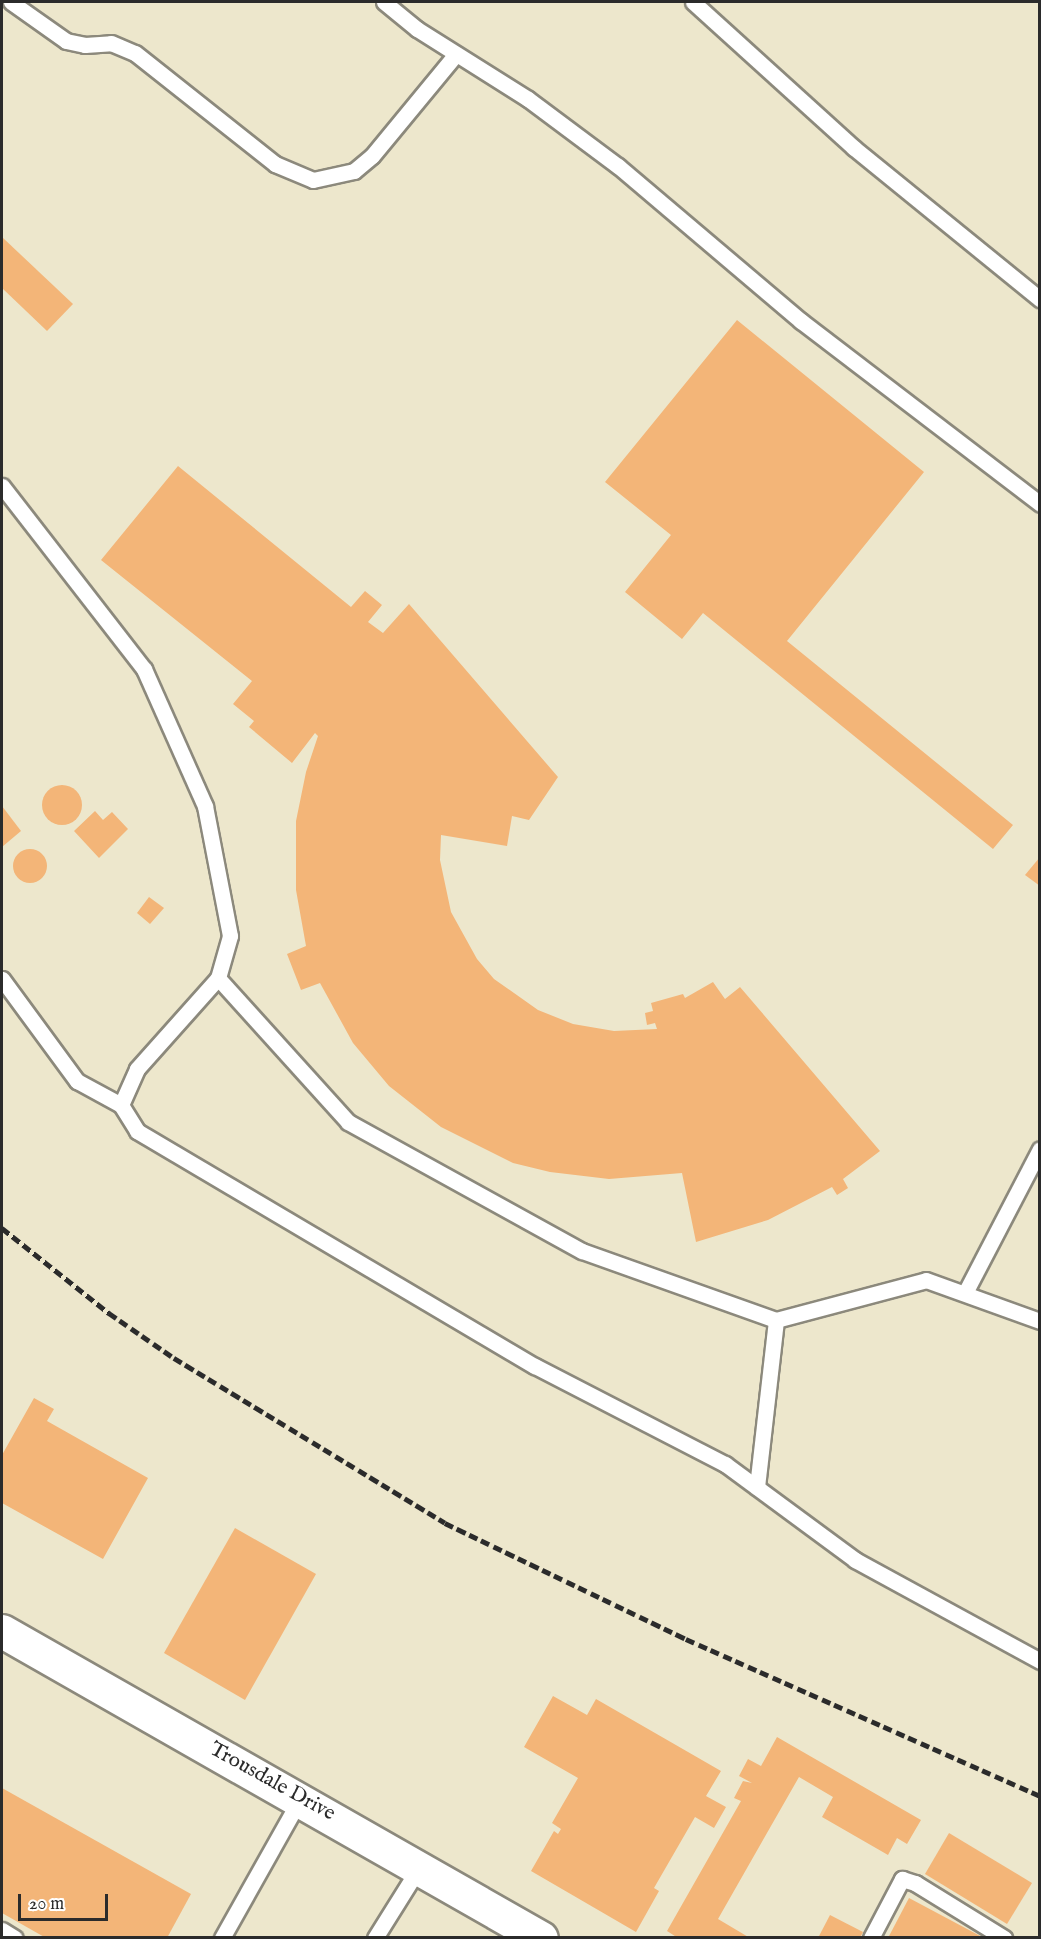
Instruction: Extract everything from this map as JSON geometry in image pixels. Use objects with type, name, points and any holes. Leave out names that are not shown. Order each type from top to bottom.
[{"type":"street","name":"Trousdale Drive","points":[[2,1630],[420,1866],[541,1938]]},
{"type":"lane","points":[[11,2],[66,41],[85,45],[111,43],[135,52],[275,164],[313,180],[354,171],[372,156],[456,54]]},
{"type":"lane","points":[[384,2],[456,54],[528,99],[618,166],[801,321],[1040,504]]},
{"type":"lane","points":[[693,2],[854,148],[1040,299]]},
{"type":"lane","points":[[2,486],[144,669],[205,806],[230,936],[218,978],[137,1069],[121,1105]]},
{"type":"lane","points":[[218,978],[348,1122],[582,1251],[776,1320],[926,1280],[1040,1321]]},
{"type":"lane","points":[[2,979],[77,1081],[121,1105],[137,1131],[262,1208],[535,1366],[725,1464],[855,1560],[1040,1661]]},
{"type":"lane","points":[[965,1293],[1040,1149]]},
{"type":"lane","points":[[757,1487],[776,1320]]},
{"type":"lane","points":[[222,1938],[300,1798]]},
{"type":"lane","points":[[375,1938],[420,1866]]},
{"type":"lane","points":[[871,1938],[903,1879],[915,1882],[1004,1938]]},
{"type":"lane","points":[[2,1930],[15,1938]]},
{"type":"building","points":[[2,237],[73,304],[47,331],[2,288]]},
{"type":"building","points":[[737,320],[924,472],[787,641],[1013,825],[993,849],[703,613],[682,639],[625,592],[671,535],[605,482]]},
{"type":"building","points":[[178,466],[351,607],[365,591],[382,605],[368,622],[383,633],[409,604],[558,777],[529,820],[512,816],[507,846],[441,835],[440,860],[451,912],[477,959],[494,979],[538,1010],[573,1024],[614,1031],[657,1029],[655,1023],[647,1025],[645,1013],[653,1011],[651,1003],[683,994],[685,998],[713,982],[725,999],[740,987],[880,1151],[843,1179],[848,1188],[837,1195],[832,1187],[768,1220],[696,1242],[682,1173],[609,1179],[550,1172],[513,1163],[441,1127],[389,1086],[353,1043],[320,983],[301,990],[287,954],[306,946],[296,890],[296,821],[306,772],[318,736],[315,733],[292,763],[249,727],[254,721],[233,704],[252,681],[101,560]]},
{"type":"building","points":[[62,785],[70,786],[76,791],[81,797],[81,813],[76,819],[70,824],[62,825],[54,824],[48,819],[43,813],[42,805],[43,797],[48,791],[54,786]]},
{"type":"building","points":[[2,806],[21,831],[2,847]]},
{"type":"building","points":[[95,811],[103,820],[112,812],[128,829],[99,858],[74,831]]},
{"type":"building","points":[[30,849],[42,854],[47,866],[42,878],[30,883],[18,878],[13,866],[18,854]]},
{"type":"building","points":[[1040,857],[1040,886],[1025,875]]},
{"type":"building","points":[[149,897],[164,908],[150,924],[137,913]]},
{"type":"building","points":[[34,1398],[54,1409],[47,1421],[148,1478],[103,1559],[2,1503],[2,1455]]},
{"type":"building","points":[[235,1528],[316,1574],[245,1700],[164,1653]]},
{"type":"building","points":[[553,1696],[587,1715],[596,1699],[721,1771],[706,1796],[726,1807],[714,1828],[695,1817],[654,1888],[659,1891],[636,1932],[531,1871],[554,1831],[558,1834],[561,1829],[552,1823],[578,1778],[524,1747]]},
{"type":"building","points":[[777,1737],[921,1820],[907,1844],[897,1838],[888,1855],[822,1817],[833,1797],[799,1777],[718,1919],[750,1938],[678,1938],[667,1931],[741,1801],[734,1798],[743,1781],[752,1783],[739,1776],[748,1759],[761,1766]]},
{"type":"building","points":[[2,1788],[191,1894],[167,1938],[46,1938],[2,1913]]},
{"type":"building","points":[[949,1833],[1032,1883],[1007,1924],[925,1874]]},
{"type":"building","points":[[909,1898],[984,1938],[888,1938]]},
{"type":"building","points":[[830,1915],[863,1932],[860,1938],[818,1938]]},
{"type":"railway","points":[[2,1228],[109,1313],[174,1358],[445,1523],[686,1639],[1040,1796]]}]
